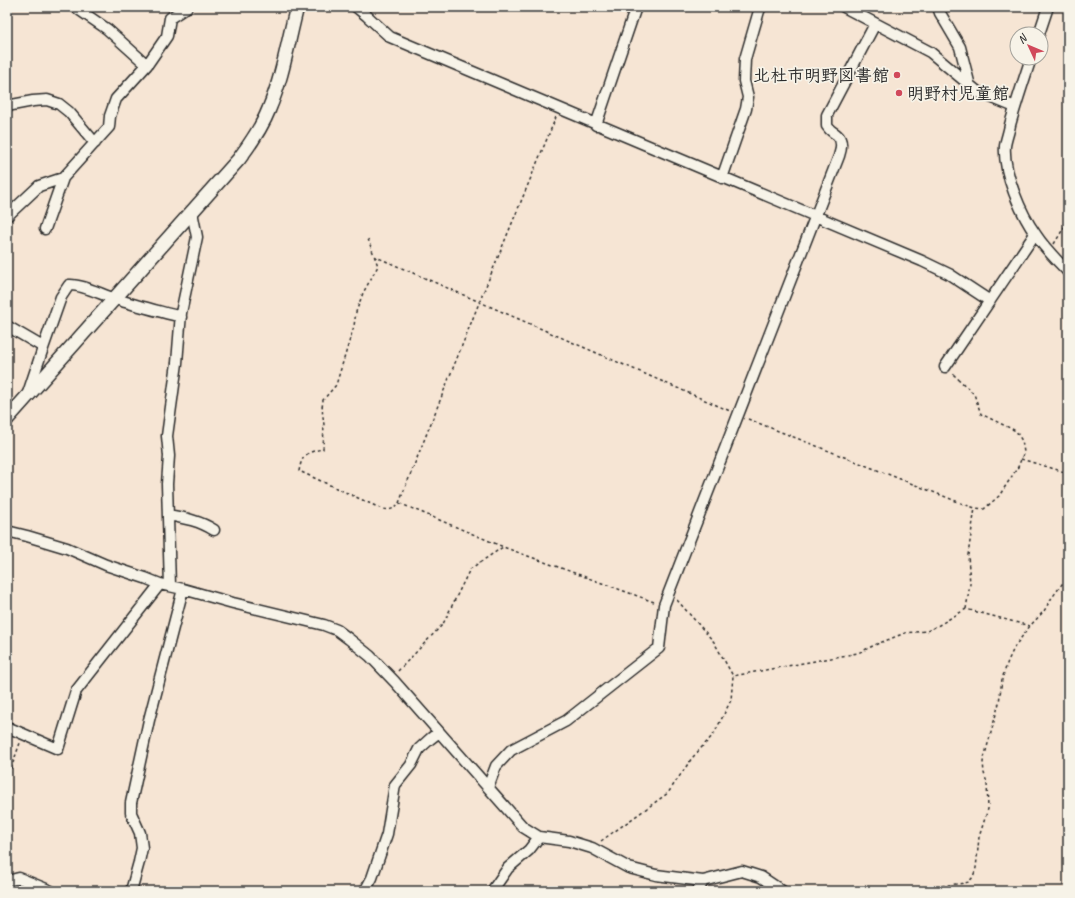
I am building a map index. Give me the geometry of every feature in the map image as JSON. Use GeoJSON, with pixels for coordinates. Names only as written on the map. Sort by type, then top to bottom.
{"type":"FeatureCollection","features":[{"type":"Feature","properties":{"kind":"street"},"geometry":{"type":"LineString","coordinates":[[75,7],[107,29],[147,66]]}},
{"type":"Feature","properties":{"kind":"street"},"geometry":{"type":"LineString","coordinates":[[45,229],[63,178],[110,127],[110,116],[116,99],[147,66],[167,36],[170,18],[187,7]]}},
{"type":"Feature","properties":{"kind":"street"},"geometry":{"type":"LineString","coordinates":[[7,419],[239,159],[252,141],[269,109],[277,87],[298,7]]}},
{"type":"Feature","properties":{"kind":"street"},"geometry":{"type":"LineString","coordinates":[[356,7],[390,37],[596,125],[894,249],[949,274],[990,301]]}},
{"type":"Feature","properties":{"kind":"street"},"geometry":{"type":"LineString","coordinates":[[596,125],[636,7]]}},
{"type":"Feature","properties":{"kind":"street"},"geometry":{"type":"LineString","coordinates":[[722,178],[746,109],[748,97],[744,82],[745,59],[761,7]]}},
{"type":"Feature","properties":{"kind":"street"},"geometry":{"type":"LineString","coordinates":[[844,7],[930,52],[978,92],[1015,107]]}},
{"type":"Feature","properties":{"kind":"street"},"geometry":{"type":"LineString","coordinates":[[938,7],[960,47],[970,86]]}},
{"type":"Feature","properties":{"kind":"street"},"geometry":{"type":"LineString","coordinates":[[1042,26],[1048,7]]}},
{"type":"Feature","properties":{"kind":"street"},"geometry":{"type":"LineString","coordinates":[[488,788],[496,766],[511,750],[566,721],[659,648],[664,606],[839,156],[841,148],[840,141],[838,135],[831,132],[827,126],[828,116],[875,24]]}},
{"type":"Feature","properties":{"kind":"street"},"geometry":{"type":"LineString","coordinates":[[1028,66],[1015,107],[1005,146],[1006,164],[1010,182],[1027,222],[1049,252],[1068,272]]}},
{"type":"Feature","properties":{"kind":"street"},"geometry":{"type":"LineString","coordinates":[[7,106],[47,100],[59,104],[70,112],[96,143]]}},
{"type":"Feature","properties":{"kind":"street"},"geometry":{"type":"LineString","coordinates":[[7,216],[39,186],[63,178]]}},
{"type":"Feature","properties":{"kind":"street"},"geometry":{"type":"LineString","coordinates":[[7,727],[58,749],[76,691],[165,585],[169,456],[167,436],[177,363],[181,317],[197,237],[192,212]]}},
{"type":"Feature","properties":{"kind":"street"},"geometry":{"type":"LineString","coordinates":[[945,367],[1035,234]]}},
{"type":"Feature","properties":{"kind":"street"},"geometry":{"type":"LineString","coordinates":[[28,395],[61,297],[69,285],[74,285],[101,293],[114,299],[181,317]]}},
{"type":"Feature","properties":{"kind":"street"},"geometry":{"type":"LineString","coordinates":[[7,326],[43,347]]}},
{"type":"Feature","properties":{"kind":"street"},"geometry":{"type":"LineString","coordinates":[[168,515],[205,524],[214,530]]}},
{"type":"Feature","properties":{"kind":"street"},"geometry":{"type":"LineString","coordinates":[[7,531],[67,548],[106,565],[165,585],[324,625],[337,630],[370,656],[523,826],[539,837],[569,841],[592,848],[629,868],[656,875],[703,881],[742,871],[762,877],[782,891]]}},
{"type":"Feature","properties":{"kind":"street"},"geometry":{"type":"LineString","coordinates":[[131,891],[142,848],[140,833],[131,813],[131,803],[183,589]]}},
{"type":"Feature","properties":{"kind":"street"},"geometry":{"type":"LineString","coordinates":[[365,891],[372,878],[387,834],[394,785],[411,765],[419,749],[439,732]]}},
{"type":"Feature","properties":{"kind":"street"},"geometry":{"type":"LineString","coordinates":[[492,891],[508,868],[530,850],[539,837]]}},
{"type":"Feature","properties":{"kind":"street"},"geometry":{"type":"LineString","coordinates":[[7,881],[19,878],[50,891]]}},
{"type":"Feature","properties":{"kind":"street"},"geometry":{"type":"LineString","coordinates":[[698,891],[703,881]]}},
{"type":"Feature","properties":{"kind":"path"},"geometry":{"type":"LineString","coordinates":[[368,240],[378,266],[363,293],[356,312],[354,326],[336,385],[323,400],[323,449],[313,451],[305,455],[300,462],[298,471],[380,508],[388,510],[394,509],[399,503],[479,303],[560,109]]}},
{"type":"Feature","properties":{"kind":"path"},"geometry":{"type":"LineString","coordinates":[[1049,252],[1068,221]]}},
{"type":"Feature","properties":{"kind":"path"},"geometry":{"type":"LineString","coordinates":[[1022,459],[1068,473]]}},
{"type":"Feature","properties":{"kind":"path"},"geometry":{"type":"LineString","coordinates":[[399,503],[503,547],[664,606]]}},
{"type":"Feature","properties":{"kind":"path"},"geometry":{"type":"LineString","coordinates":[[966,609],[970,584],[968,555],[975,508]]}},
{"type":"Feature","properties":{"kind":"path"},"geometry":{"type":"LineString","coordinates":[[391,678],[442,624],[470,569],[503,547]]}},
{"type":"Feature","properties":{"kind":"path"},"geometry":{"type":"LineString","coordinates":[[931,891],[940,886],[969,882],[973,877],[977,860],[979,837],[988,809],[987,783],[983,762],[999,703],[1002,679],[1015,646],[1030,626],[1044,611],[1068,576]]}},
{"type":"Feature","properties":{"kind":"path"},"geometry":{"type":"LineString","coordinates":[[592,848],[668,793],[692,758],[714,734],[731,700],[733,676],[714,642],[670,591]]}},
{"type":"Feature","properties":{"kind":"path"},"geometry":{"type":"LineString","coordinates":[[733,676],[858,653],[905,633],[926,631],[966,609],[1030,626]]}},
{"type":"Feature","properties":{"kind":"path"},"geometry":{"type":"LineString","coordinates":[[7,780],[23,734]]}},
{"type":"Feature","properties":{"kind":"place","name":"北杜市明野図書館"},"geometry":{"type":"Point","coordinates":[897,75]}},
{"type":"Feature","properties":{"kind":"place","name":"明野村児童館"},"geometry":{"type":"Point","coordinates":[899,93]}}]}
